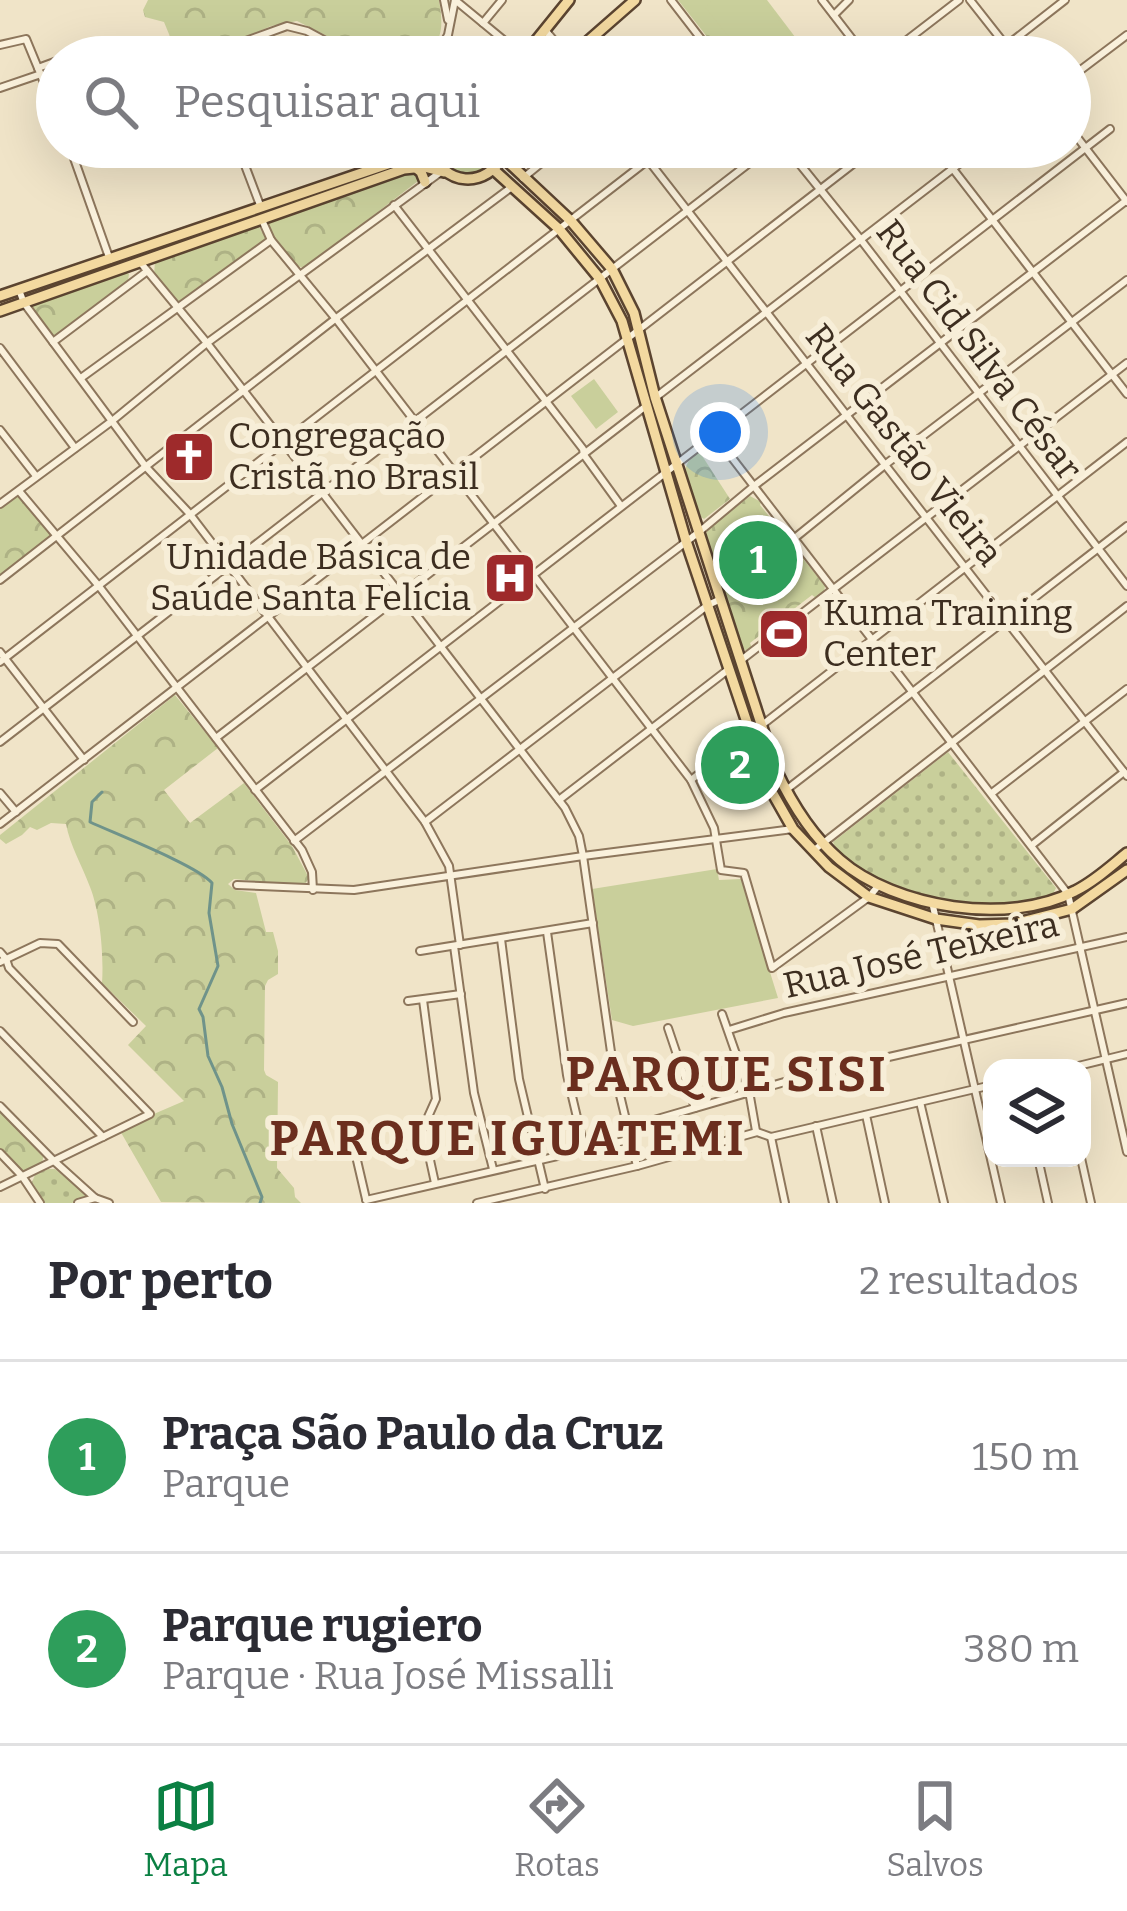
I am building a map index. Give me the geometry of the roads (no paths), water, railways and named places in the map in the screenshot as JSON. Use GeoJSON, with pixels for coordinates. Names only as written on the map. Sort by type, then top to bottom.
{"type":"FeatureCollection","features":[{"type":"Feature","properties":{"kind":"main road"},"geometry":{"type":"LineString","coordinates":[[540,36],[569,0]]}},
{"type":"Feature","properties":{"kind":"main road"},"geometry":{"type":"LineString","coordinates":[[593,36],[635,0]]}},
{"type":"Feature","properties":{"kind":"main road"},"geometry":{"type":"LineString","coordinates":[[0,296],[374,168]]}},
{"type":"Feature","properties":{"kind":"main road"},"geometry":{"type":"LineString","coordinates":[[0,311],[144,266],[412,168]]}},
{"type":"Feature","properties":{"kind":"main road"},"geometry":{"type":"LineString","coordinates":[[416,168],[424,182]]}},
{"type":"Feature","properties":{"kind":"main road"},"geometry":{"type":"LineString","coordinates":[[433,168],[470,179],[494,170],[560,229],[600,279],[622,321],[686,541],[730,668],[786,790],[829,867],[869,897],[936,919],[979,925],[1014,924],[1072,909],[1127,870]]}},
{"type":"Feature","properties":{"kind":"main road"},"geometry":{"type":"LineString","coordinates":[[441,168],[444,172]]}},
{"type":"Feature","properties":{"kind":"main road"},"geometry":{"type":"LineString","coordinates":[[514,168],[571,220],[612,269],[634,313],[656,398],[741,661],[768,784],[793,829],[879,886],[978,909],[1008,909],[1069,894],[1127,853]]}},
{"type":"Feature","properties":{"kind":"street"},"geometry":{"type":"LineString","coordinates":[[444,0],[450,22]]}},
{"type":"Feature","properties":{"kind":"street"},"geometry":{"type":"LineString","coordinates":[[446,36],[455,0],[499,36]]}},
{"type":"Feature","properties":{"kind":"street"},"geometry":{"type":"LineString","coordinates":[[483,22],[502,0]]}},
{"type":"Feature","properties":{"kind":"street"},"geometry":{"type":"LineString","coordinates":[[671,0],[698,36]]}},
{"type":"Feature","properties":{"kind":"street"},"geometry":{"type":"LineString","coordinates":[[822,0],[850,36]]}},
{"type":"Feature","properties":{"kind":"street"},"geometry":{"type":"LineString","coordinates":[[834,15],[849,0]]}},
{"type":"Feature","properties":{"kind":"street"},"geometry":{"type":"LineString","coordinates":[[912,36],[958,0]]}},
{"type":"Feature","properties":{"kind":"street"},"geometry":{"type":"LineString","coordinates":[[970,0],[998,36]]}},
{"type":"Feature","properties":{"kind":"street"},"geometry":{"type":"LineString","coordinates":[[1019,36],[1065,0]]}},
{"type":"Feature","properties":{"kind":"street"},"geometry":{"type":"LineString","coordinates":[[450,22],[462,11],[470,12]]}},
{"type":"Feature","properties":{"kind":"street"},"geometry":{"type":"LineString","coordinates":[[259,36],[286,26],[314,36]]}},
{"type":"Feature","properties":{"kind":"street"},"geometry":{"type":"LineString","coordinates":[[545,30],[550,36]]}},
{"type":"Feature","properties":{"kind":"street"},"geometry":{"type":"LineString","coordinates":[[1091,62],[1127,35]]}},
{"type":"Feature","properties":{"kind":"street"},"geometry":{"type":"LineString","coordinates":[[0,45],[26,39],[36,64]]}},
{"type":"Feature","properties":{"kind":"street"},"geometry":{"type":"LineString","coordinates":[[0,88],[36,72]]}},
{"type":"Feature","properties":{"kind":"street"},"geometry":{"type":"LineString","coordinates":[[1091,143],[1110,128]]}},
{"type":"Feature","properties":{"kind":"street"},"geometry":{"type":"LineString","coordinates":[[294,841],[1127,201],[1091,156]]}},
{"type":"Feature","properties":{"kind":"street"},"geometry":{"type":"LineString","coordinates":[[77,168],[110,260]]}},
{"type":"Feature","properties":{"kind":"street"},"geometry":{"type":"LineString","coordinates":[[245,168],[260,207]]}},
{"type":"Feature","properties":{"kind":"street"},"geometry":{"type":"LineString","coordinates":[[523,178],[535,168]]}},
{"type":"Feature","properties":{"kind":"street"},"geometry":{"type":"LineString","coordinates":[[84,760],[2,658],[639,168]]}},
{"type":"Feature","properties":{"kind":"street","name":"Rua Gastão Vieira"},"geometry":{"type":"LineString","coordinates":[[655,168],[1126,772]]}},
{"type":"Feature","properties":{"kind":"street"},"geometry":{"type":"LineString","coordinates":[[0,742],[743,168]]}},
{"type":"Feature","properties":{"kind":"street","name":"Rua Cid Silva César"},"geometry":{"type":"LineString","coordinates":[[803,168],[1127,586]]}},
{"type":"Feature","properties":{"kind":"street"},"geometry":{"type":"LineString","coordinates":[[0,824],[848,168]]}},
{"type":"Feature","properties":{"kind":"street"},"geometry":{"type":"LineString","coordinates":[[255,790],[1059,168]]}},
{"type":"Feature","properties":{"kind":"street"},"geometry":{"type":"LineString","coordinates":[[216,739],[953,169],[1127,394]]}},
{"type":"Feature","properties":{"kind":"street"},"geometry":{"type":"LineString","coordinates":[[0,503],[424,182],[444,172]]}},
{"type":"Feature","properties":{"kind":"street"},"geometry":{"type":"LineString","coordinates":[[0,580],[513,186]]}},
{"type":"Feature","properties":{"kind":"street"},"geometry":{"type":"LineString","coordinates":[[394,206],[583,449],[621,506]]}},
{"type":"Feature","properties":{"kind":"street"},"geometry":{"type":"LineString","coordinates":[[262,220],[272,240],[691,780],[712,823],[722,870],[744,873],[772,968],[879,886]]}},
{"type":"Feature","properties":{"kind":"street"},"geometry":{"type":"LineString","coordinates":[[81,378],[272,240]]}},
{"type":"Feature","properties":{"kind":"street"},"geometry":{"type":"LineString","coordinates":[[53,342],[144,266],[559,800],[584,856],[613,1066],[637,1166]]}},
{"type":"Feature","properties":{"kind":"street"},"geometry":{"type":"LineString","coordinates":[[796,537],[1127,280]]}},
{"type":"Feature","properties":{"kind":"street"},"geometry":{"type":"LineString","coordinates":[[19,290],[146,467],[229,564],[388,770],[449,866],[474,1093],[493,1169]]}},
{"type":"Feature","properties":{"kind":"street"},"geometry":{"type":"LineString","coordinates":[[0,348],[75,448]]}},
{"type":"Feature","properties":{"kind":"street"},"geometry":{"type":"LineString","coordinates":[[559,800],[1127,363]]}},
{"type":"Feature","properties":{"kind":"street"},"geometry":{"type":"LineString","coordinates":[[0,430],[37,476]]}},
{"type":"Feature","properties":{"kind":"street"},"geometry":{"type":"LineString","coordinates":[[715,436],[1069,894],[1127,1152]]}},
{"type":"Feature","properties":{"kind":"street"},"geometry":{"type":"LineString","coordinates":[[691,780],[1127,442]]}},
{"type":"Feature","properties":{"kind":"street"},"geometry":{"type":"LineString","coordinates":[[19,490],[294,841],[308,862],[313,890]]}},
{"type":"Feature","properties":{"kind":"street"},"geometry":{"type":"LineString","coordinates":[[786,790],[1127,526]]}},
{"type":"Feature","properties":{"kind":"street"},"geometry":{"type":"LineString","coordinates":[[425,822],[708,604],[721,599]]}},
{"type":"Feature","properties":{"kind":"street"},"geometry":{"type":"LineString","coordinates":[[818,847],[1127,606]]}},
{"type":"Feature","properties":{"kind":"street"},"geometry":{"type":"LineString","coordinates":[[992,794],[1127,689]]}},
{"type":"Feature","properties":{"kind":"street"},"geometry":{"type":"LineString","coordinates":[[1032,844],[1126,772]]}},
{"type":"Feature","properties":{"kind":"street"},"geometry":{"type":"LineString","coordinates":[[0,793],[16,812]]}},
{"type":"Feature","properties":{"kind":"street"},"geometry":{"type":"LineString","coordinates":[[237,885],[354,890],[793,829]]}},
{"type":"Feature","properties":{"kind":"street"},"geometry":{"type":"LineString","coordinates":[[932,902],[1001,1203]]}},
{"type":"Feature","properties":{"kind":"street"},"geometry":{"type":"LineString","coordinates":[[420,951],[593,923]]}},
{"type":"Feature","properties":{"kind":"street"},"geometry":{"type":"LineString","coordinates":[[547,932],[567,1075],[584,1148]]}},
{"type":"Feature","properties":{"kind":"street","name":"Rua José Teixeira"},"geometry":{"type":"LineString","coordinates":[[729,1030],[784,1013],[1127,937]]}},
{"type":"Feature","properties":{"kind":"street"},"geometry":{"type":"LineString","coordinates":[[501,939],[519,1079],[544,1189]]}},
{"type":"Feature","properties":{"kind":"street"},"geometry":{"type":"LineString","coordinates":[[0,1187],[150,1114],[2,958],[50,942],[58,944],[134,1022]]}},
{"type":"Feature","properties":{"kind":"street"},"geometry":{"type":"LineString","coordinates":[[408,1001],[461,994]]}},
{"type":"Feature","properties":{"kind":"street"},"geometry":{"type":"LineString","coordinates":[[423,1000],[436,1099],[424,1128],[435,1183]]}},
{"type":"Feature","properties":{"kind":"street"},"geometry":{"type":"LineString","coordinates":[[628,1127],[749,1091],[1127,1003]]}},
{"type":"Feature","properties":{"kind":"street"},"geometry":{"type":"LineString","coordinates":[[722,1014],[749,1091],[757,1132]]}},
{"type":"Feature","properties":{"kind":"street"},"geometry":{"type":"LineString","coordinates":[[668,1028],[694,1108]]}},
{"type":"Feature","properties":{"kind":"street"},"geometry":{"type":"LineString","coordinates":[[0,1031],[104,1137]]}},
{"type":"Feature","properties":{"kind":"street"},"geometry":{"type":"LineString","coordinates":[[1091,1063],[1127,1054]]}},
{"type":"Feature","properties":{"kind":"street"},"geometry":{"type":"LineString","coordinates":[[477,1203],[757,1132],[771,1137],[983,1087]]}},
{"type":"Feature","properties":{"kind":"street"},"geometry":{"type":"LineString","coordinates":[[920,1102],[944,1203]]}},
{"type":"Feature","properties":{"kind":"street"},"geometry":{"type":"LineString","coordinates":[[0,1106],[94,1198],[109,1203]]}},
{"type":"Feature","properties":{"kind":"street"},"geometry":{"type":"LineString","coordinates":[[866,1115],[886,1203]]}},
{"type":"Feature","properties":{"kind":"street"},"geometry":{"type":"LineString","coordinates":[[349,1126],[366,1201],[628,1140]]}},
{"type":"Feature","properties":{"kind":"street"},"geometry":{"type":"LineString","coordinates":[[816,1126],[832,1203]]}},
{"type":"Feature","properties":{"kind":"street"},"geometry":{"type":"LineString","coordinates":[[771,1137],[785,1203]]}},
{"type":"Feature","properties":{"kind":"street"},"geometry":{"type":"LineString","coordinates":[[0,1153],[40,1203]]}},
{"type":"Feature","properties":{"kind":"street"},"geometry":{"type":"LineString","coordinates":[[1040,1167],[1048,1203]]}},
{"type":"Feature","properties":{"kind":"street"},"geometry":{"type":"LineString","coordinates":[[1083,1167],[1091,1203]]}},
{"type":"Feature","properties":{"kind":"street"},"geometry":{"type":"LineString","coordinates":[[78,1203],[94,1198]]}},
{"type":"Feature","properties":{"kind":"waterway"},"geometry":{"type":"LineString","coordinates":[[102,792],[92,802],[90,822],[174,859],[212,883],[209,913],[218,966],[199,1009],[208,1056],[262,1197],[260,1203]]}},
{"type":"Feature","properties":{"kind":"place","name":"Congregação Cristã no Brasil"},"geometry":{"type":"Point","coordinates":[189,457]}},
{"type":"Feature","properties":{"kind":"place","name":"Praça São Paulo da Cruz"},"geometry":{"type":"Point","coordinates":[758,560]}},
{"type":"Feature","properties":{"kind":"place","name":"Unidade Básica de Saúde Santa Felícia"},"geometry":{"type":"Point","coordinates":[510,578]}},
{"type":"Feature","properties":{"kind":"place","name":"Kuma Training Center"},"geometry":{"type":"Point","coordinates":[784,634]}},
{"type":"Feature","properties":{"kind":"place","name":"Parque rugiero"},"geometry":{"type":"Point","coordinates":[740,765]}},
{"type":"Feature","properties":{"kind":"district","name":"PARQUE SISI"},"geometry":{"type":"Point","coordinates":[727,1075]}},
{"type":"Feature","properties":{"kind":"district","name":"PARQUE IGUATEMI"},"geometry":{"type":"Point","coordinates":[508,1139]}}]}
